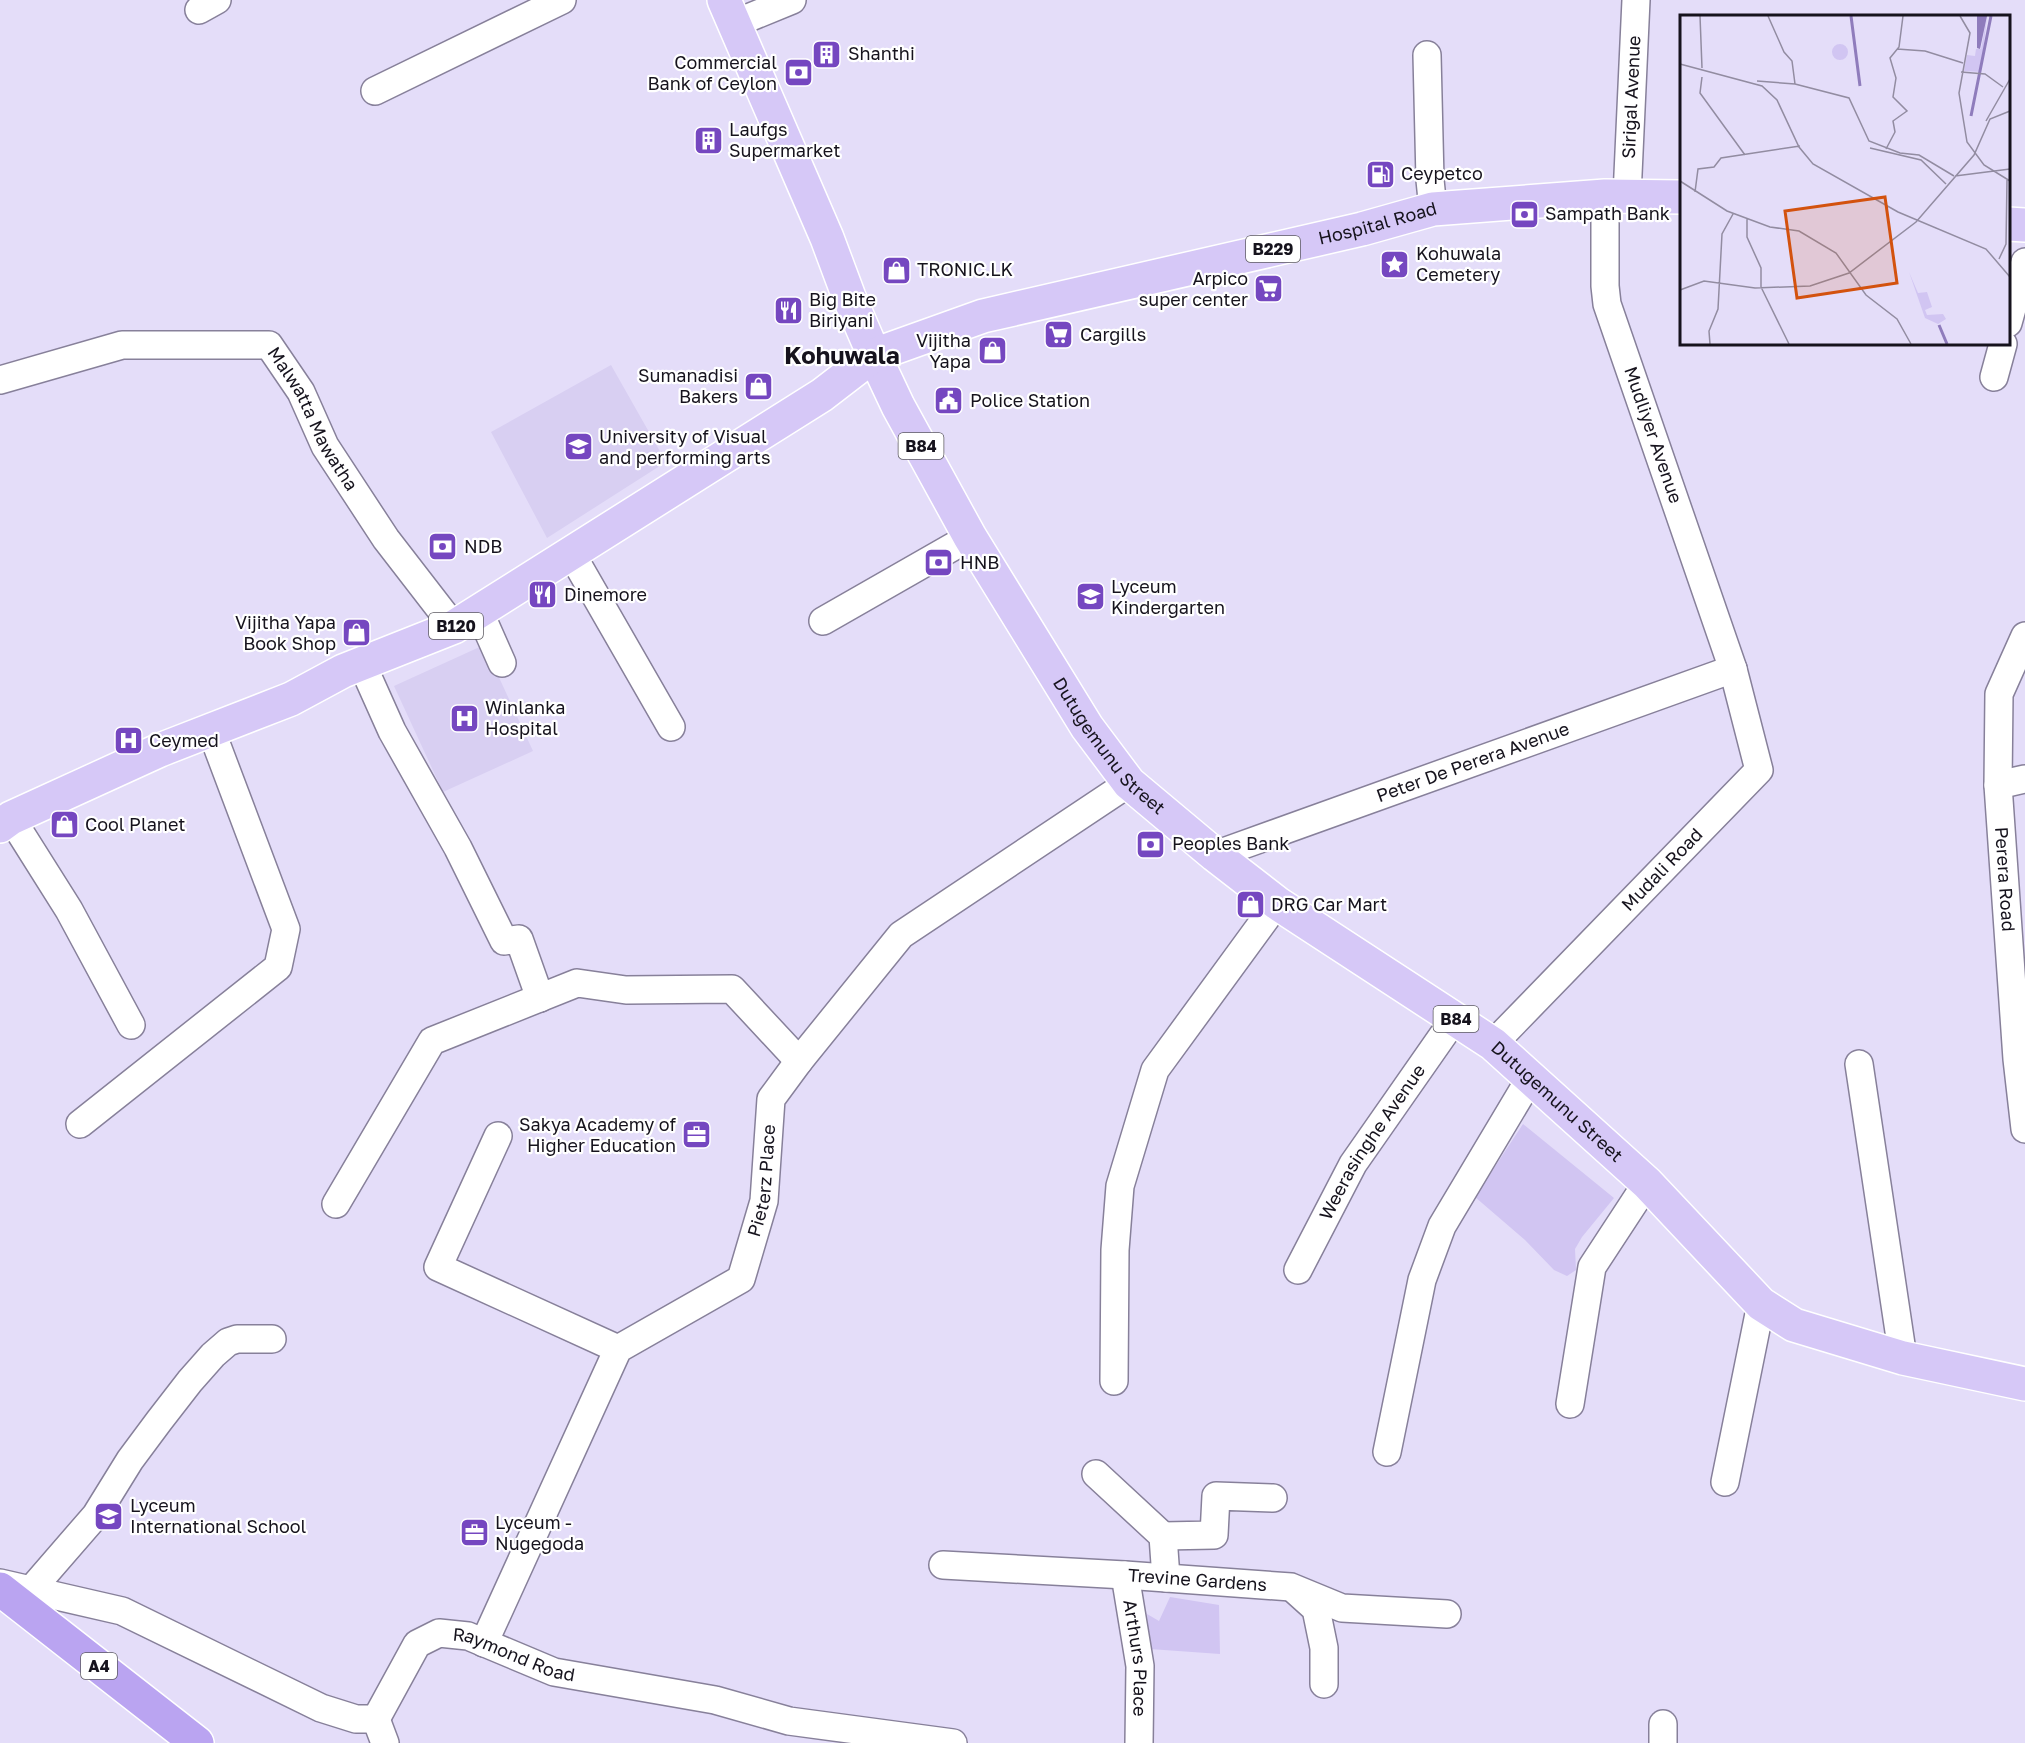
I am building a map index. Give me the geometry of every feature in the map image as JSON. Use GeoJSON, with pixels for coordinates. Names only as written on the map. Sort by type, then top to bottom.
{"type":"FeatureCollection","features":[{"type":"Feature","properties":{"kind":"highway","name":"A4"},"geometry":{"type":"LineString","coordinates":[[16,1589],[197,1743]]}},
{"type":"Feature","properties":{"kind":"main road","name":"B84"},"geometry":{"type":"LineString","coordinates":[[730,12],[827,237],[874,355]]}},
{"type":"Feature","properties":{"kind":"main road","name":"Hospital Road"},"geometry":{"type":"LineString","coordinates":[[874,355],[983,316],[1350,231],[1433,209],[1616,196],[1680,197]]}},
{"type":"Feature","properties":{"kind":"main road"},"geometry":{"type":"LineString","coordinates":[[2010,224],[2025,225]]}},
{"type":"Feature","properties":{"kind":"main road","name":"Dutugemunu Street"},"geometry":{"type":"LineString","coordinates":[[874,355],[898,406],[970,537],[1087,728],[1129,783],[1277,903],[1493,1044],[1647,1184],[1761,1304],[1794,1324],[1903,1358],[2025,1384]]}},
{"type":"Feature","properties":{"kind":"main road","name":"B120"},"geometry":{"type":"LineString","coordinates":[[5,822],[160,750],[291,699],[343,671],[466,619],[822,395],[874,355]]}},
{"type":"Feature","properties":{"kind":"street"},"geometry":{"type":"LineString","coordinates":[[375,91],[562,0]]}},
{"type":"Feature","properties":{"kind":"street"},"geometry":{"type":"LineString","coordinates":[[730,12],[792,0]]}},
{"type":"Feature","properties":{"kind":"street","name":"Sirigal Avenue"},"geometry":{"type":"LineString","coordinates":[[1616,196],[1636,0]]}},
{"type":"Feature","properties":{"kind":"street"},"geometry":{"type":"LineString","coordinates":[[1427,55],[1430,180],[1433,209]]}},
{"type":"Feature","properties":{"kind":"street","name":"Mudliyer Avenue"},"geometry":{"type":"LineString","coordinates":[[1616,196],[1605,286],[1607,304],[1733,669]]}},
{"type":"Feature","properties":{"kind":"street"},"geometry":{"type":"LineString","coordinates":[[2010,316],[2025,262]]}},
{"type":"Feature","properties":{"kind":"street","name":"Malwatta Mawatha"},"geometry":{"type":"LineString","coordinates":[[0,380],[122,345],[269,345],[301,392],[325,446],[386,540],[466,619]]}},
{"type":"Feature","properties":{"kind":"street"},"geometry":{"type":"LineString","coordinates":[[1994,378],[2003,345]]}},
{"type":"Feature","properties":{"kind":"street"},"geometry":{"type":"LineString","coordinates":[[823,621],[970,537]]}},
{"type":"Feature","properties":{"kind":"street"},"geometry":{"type":"LineString","coordinates":[[571,553],[671,727]]}},
{"type":"Feature","properties":{"kind":"street"},"geometry":{"type":"LineString","coordinates":[[466,619],[502,663]]}},
{"type":"Feature","properties":{"kind":"street","name":"Perera Road"},"geometry":{"type":"LineString","coordinates":[[2025,636],[1999,694],[1998,785],[2025,1129]]}},
{"type":"Feature","properties":{"kind":"street"},"geometry":{"type":"LineString","coordinates":[[362,664],[392,731],[458,848],[504,941],[519,939],[540,998]]}},
{"type":"Feature","properties":{"kind":"street","name":"Peter De Perera Avenue"},"geometry":{"type":"LineString","coordinates":[[1215,855],[1733,669]]}},
{"type":"Feature","properties":{"kind":"street","name":"Mudali Road"},"geometry":{"type":"LineString","coordinates":[[1493,1044],[1759,770],[1733,669]]}},
{"type":"Feature","properties":{"kind":"street"},"geometry":{"type":"LineString","coordinates":[[80,1124],[278,967],[286,929],[211,730]]}},
{"type":"Feature","properties":{"kind":"street"},"geometry":{"type":"LineString","coordinates":[[1998,785],[2025,779]]}},
{"type":"Feature","properties":{"kind":"street","name":"Pieterz Place"},"geometry":{"type":"LineString","coordinates":[[618,1348],[741,1279],[764,1201],[771,1099],[798,1060],[901,935],[1129,783]]}},
{"type":"Feature","properties":{"kind":"street"},"geometry":{"type":"LineString","coordinates":[[5,822],[69,910],[131,1025]]}},
{"type":"Feature","properties":{"kind":"street"},"geometry":{"type":"LineString","coordinates":[[1114,1381],[1115,1250],[1120,1186],[1155,1070],[1277,903]]}},
{"type":"Feature","properties":{"kind":"street"},"geometry":{"type":"LineString","coordinates":[[336,1204],[432,1041],[577,983],[626,990],[732,989],[798,1060]]}},
{"type":"Feature","properties":{"kind":"street","name":"Weerasinghe Avenue"},"geometry":{"type":"LineString","coordinates":[[1298,1270],[1353,1164],[1455,1018]]}},
{"type":"Feature","properties":{"kind":"street"},"geometry":{"type":"LineString","coordinates":[[1860,1064],[1903,1358]]}},
{"type":"Feature","properties":{"kind":"street"},"geometry":{"type":"LineString","coordinates":[[1387,1452],[1422,1280],[1442,1226],[1531,1077]]}},
{"type":"Feature","properties":{"kind":"street"},"geometry":{"type":"LineString","coordinates":[[484,1643],[618,1348],[438,1267],[498,1136]]}},
{"type":"Feature","properties":{"kind":"street"},"geometry":{"type":"LineString","coordinates":[[1570,1404],[1592,1267],[1647,1184]]}},
{"type":"Feature","properties":{"kind":"street"},"geometry":{"type":"LineString","coordinates":[[1725,1482],[1761,1304]]}},
{"type":"Feature","properties":{"kind":"street"},"geometry":{"type":"LineString","coordinates":[[16,1589],[96,1515],[130,1460],[190,1381],[213,1355],[228,1342],[237,1339],[272,1340]]}},
{"type":"Feature","properties":{"kind":"street"},"geometry":{"type":"LineString","coordinates":[[1096,1474],[1163,1536],[1166,1578]]}},
{"type":"Feature","properties":{"kind":"street"},"geometry":{"type":"LineString","coordinates":[[1163,1536],[1214,1535],[1216,1496],[1273,1498]]}},
{"type":"Feature","properties":{"kind":"street","name":"Trevine Gardens"},"geometry":{"type":"LineString","coordinates":[[943,1565],[1125,1575],[1293,1588],[1342,1608],[1446,1614]]}},
{"type":"Feature","properties":{"kind":"street","name":"Arthurs Place"},"geometry":{"type":"LineString","coordinates":[[1125,1575],[1140,1666],[1139,1743]]}},
{"type":"Feature","properties":{"kind":"street","name":"Raymond Road"},"geometry":{"type":"LineString","coordinates":[[0,1583],[16,1589],[122,1611],[321,1708],[356,1719],[381,1731],[417,1644],[439,1633],[468,1636],[554,1672],[715,1700],[786,1732],[952,1743]]}},
{"type":"Feature","properties":{"kind":"street"},"geometry":{"type":"LineString","coordinates":[[1293,1588],[1316,1609],[1324,1648],[1324,1684]]}},
{"type":"Feature","properties":{"kind":"shaded area","name":"University of Visual and performing arts"},"geometry":{"type":"Polygon","coordinates":[[[611,365],[666,462],[547,538],[491,432],[611,365]]]}},
{"type":"Feature","properties":{"kind":"shaded area","name":"Winlanka Hospital"},"geometry":{"type":"Polygon","coordinates":[[[484,645],[533,751],[443,792],[394,686],[484,645]]]}},
{"type":"Feature","properties":{"kind":"shaded area"},"geometry":{"type":"Polygon","coordinates":[[[1523,1124],[1614,1198],[1582,1237],[1575,1249],[1576,1270],[1567,1276],[1554,1270],[1525,1240],[1475,1197],[1523,1124]]]}},
{"type":"Feature","properties":{"kind":"shaded area"},"geometry":{"type":"Polygon","coordinates":[[[1170,1597],[1219,1605],[1220,1654],[1150,1649],[1147,1614],[1159,1621],[1170,1597]]]}},
{"type":"Feature","properties":{"kind":"place","name":"Shanthi"},"geometry":{"type":"Point","coordinates":[827,54]}},
{"type":"Feature","properties":{"kind":"place","name":"Commercial Bank of Ceylon"},"geometry":{"type":"Point","coordinates":[798,73]}},
{"type":"Feature","properties":{"kind":"place","name":"Laufgs Supermarket"},"geometry":{"type":"Point","coordinates":[708,140]}},
{"type":"Feature","properties":{"kind":"place","name":"Ceypetco"},"geometry":{"type":"Point","coordinates":[1380,174]}},
{"type":"Feature","properties":{"kind":"place","name":"Sampath Bank"},"geometry":{"type":"Point","coordinates":[1524,214]}},
{"type":"Feature","properties":{"kind":"place","name":"Kohuwala Cemetery"},"geometry":{"type":"Point","coordinates":[1395,264]}},
{"type":"Feature","properties":{"kind":"place","name":"TRONIC.LK"},"geometry":{"type":"Point","coordinates":[896,270]}},
{"type":"Feature","properties":{"kind":"place","name":"Arpico super center"},"geometry":{"type":"Point","coordinates":[1269,289]}},
{"type":"Feature","properties":{"kind":"place","name":"Big Bite Biriyani"},"geometry":{"type":"Point","coordinates":[788,310]}},
{"type":"Feature","properties":{"kind":"place","name":"Cargills"},"geometry":{"type":"Point","coordinates":[1059,335]}},
{"type":"Feature","properties":{"kind":"place","name":"Vijitha Yapa"},"geometry":{"type":"Point","coordinates":[992,351]}},
{"type":"Feature","properties":{"kind":"place","name":"Sumanadisi Bakers"},"geometry":{"type":"Point","coordinates":[759,386]}},
{"type":"Feature","properties":{"kind":"place","name":"Police Station"},"geometry":{"type":"Point","coordinates":[949,401]}},
{"type":"Feature","properties":{"kind":"place","name":"University of Visual and performing arts"},"geometry":{"type":"Point","coordinates":[578,447]}},
{"type":"Feature","properties":{"kind":"place","name":"NDB"},"geometry":{"type":"Point","coordinates":[443,547]}},
{"type":"Feature","properties":{"kind":"place","name":"HNB"},"geometry":{"type":"Point","coordinates":[939,563]}},
{"type":"Feature","properties":{"kind":"place","name":"Dinemore"},"geometry":{"type":"Point","coordinates":[543,595]}},
{"type":"Feature","properties":{"kind":"place","name":"Lyceum Kindergarten"},"geometry":{"type":"Point","coordinates":[1090,597]}},
{"type":"Feature","properties":{"kind":"place","name":"Vijitha Yapa Book Shop"},"geometry":{"type":"Point","coordinates":[357,633]}},
{"type":"Feature","properties":{"kind":"place","name":"Winlanka Hospital"},"geometry":{"type":"Point","coordinates":[464,718]}},
{"type":"Feature","properties":{"kind":"place","name":"Ceymed"},"geometry":{"type":"Point","coordinates":[128,741]}},
{"type":"Feature","properties":{"kind":"place","name":"Cool Planet"},"geometry":{"type":"Point","coordinates":[64,825]}},
{"type":"Feature","properties":{"kind":"place","name":"Peoples Bank"},"geometry":{"type":"Point","coordinates":[1151,844]}},
{"type":"Feature","properties":{"kind":"place","name":"DRG Car Mart"},"geometry":{"type":"Point","coordinates":[1250,905]}},
{"type":"Feature","properties":{"kind":"place","name":"Sakya Academy of Higher Education"},"geometry":{"type":"Point","coordinates":[697,1135]}},
{"type":"Feature","properties":{"kind":"place","name":"Lyceum International School"},"geometry":{"type":"Point","coordinates":[109,1516]}},
{"type":"Feature","properties":{"kind":"place","name":"Lyceum - Nugegoda"},"geometry":{"type":"Point","coordinates":[474,1533]}},
{"type":"Feature","properties":{"kind":"district","name":"Kohuwala"},"geometry":{"type":"Point","coordinates":[842,356]}}]}
